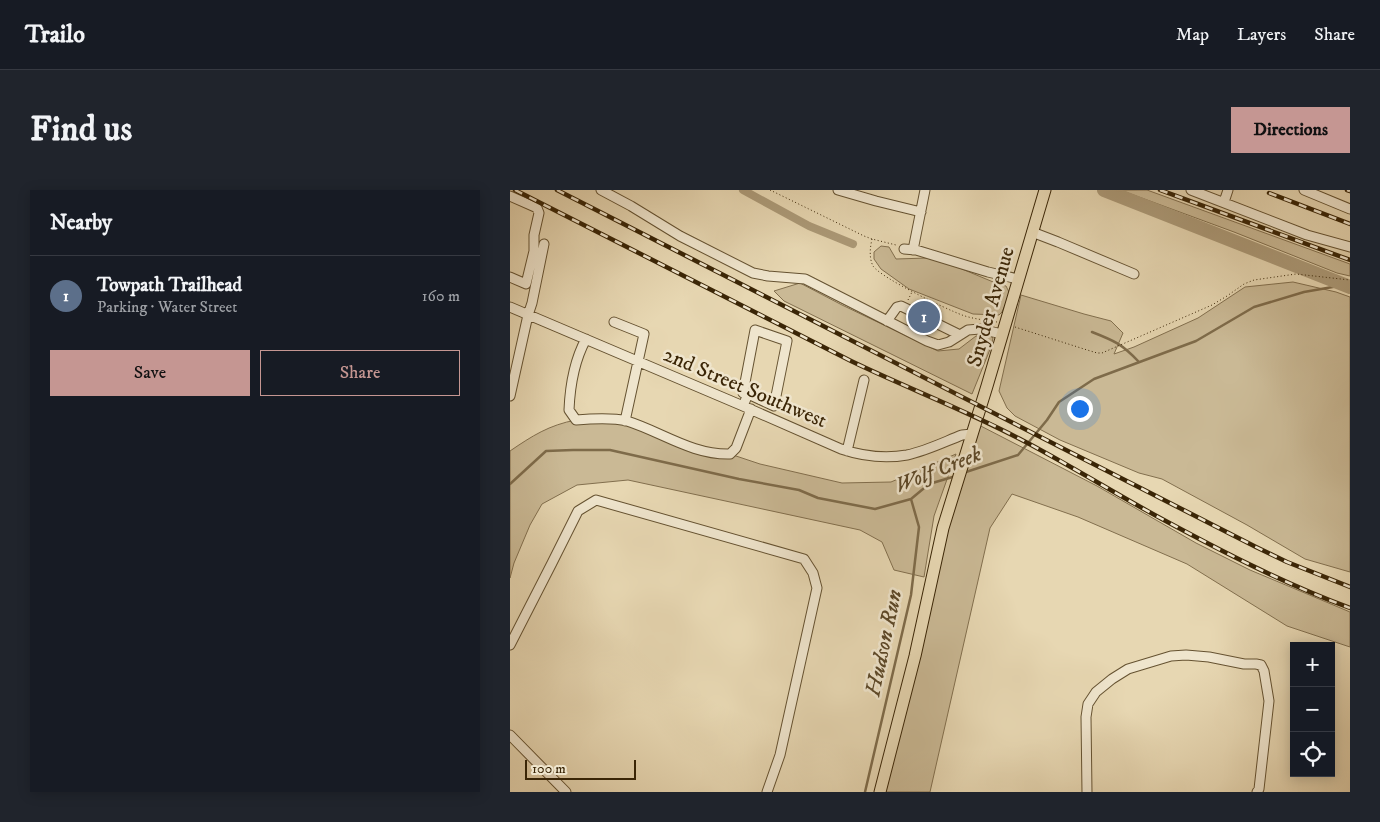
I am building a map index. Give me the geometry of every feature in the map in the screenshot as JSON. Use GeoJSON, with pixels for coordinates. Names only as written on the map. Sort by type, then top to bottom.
{"type":"FeatureCollection","features":[{"type":"Feature","properties":{"kind":"main road","name":"Snyder Avenue"},"geometry":{"type":"LineString","coordinates":[[880,792],[915,656],[942,528],[1044,194]]}},
{"type":"Feature","properties":{"kind":"street"},"geometry":{"type":"LineString","coordinates":[[602,190],[680,236],[753,273],[768,276],[806,278],[926,341],[938,345],[949,342],[968,330],[1004,327]]}},
{"type":"Feature","properties":{"kind":"street"},"geometry":{"type":"LineString","coordinates":[[838,190],[921,212]]}},
{"type":"Feature","properties":{"kind":"street"},"geometry":{"type":"LineString","coordinates":[[925,190],[921,212],[908,250],[930,254],[1018,279]]}},
{"type":"Feature","properties":{"kind":"street"},"geometry":{"type":"LineString","coordinates":[[1191,190],[1307,234],[1350,247]]}},
{"type":"Feature","properties":{"kind":"street"},"geometry":{"type":"LineString","coordinates":[[1224,202],[1228,190]]}},
{"type":"Feature","properties":{"kind":"street"},"geometry":{"type":"LineString","coordinates":[[1304,190],[1350,209]]}},
{"type":"Feature","properties":{"kind":"street"},"geometry":{"type":"LineString","coordinates":[[510,196],[537,208],[539,213],[534,235],[534,251],[526,284],[510,277]]}},
{"type":"Feature","properties":{"kind":"street"},"geometry":{"type":"LineString","coordinates":[[1032,232],[1134,274]]}},
{"type":"Feature","properties":{"kind":"street"},"geometry":{"type":"LineString","coordinates":[[510,396],[544,244]]}},
{"type":"Feature","properties":{"kind":"street"},"geometry":{"type":"LineString","coordinates":[[887,321],[897,307],[901,306],[960,335]]}},
{"type":"Feature","properties":{"kind":"street","name":"2nd Street Southwest"},"geometry":{"type":"LineString","coordinates":[[510,307],[856,454],[886,457],[906,455],[962,435],[972,434]]}},
{"type":"Feature","properties":{"kind":"street"},"geometry":{"type":"LineString","coordinates":[[614,322],[644,334],[625,421]]}},
{"type":"Feature","properties":{"kind":"street"},"geometry":{"type":"LineString","coordinates":[[755,330],[787,341],[774,406],[748,394],[743,393],[755,330]]}},
{"type":"Feature","properties":{"kind":"street"},"geometry":{"type":"LineString","coordinates":[[586,339],[579,352],[570,390],[569,410],[576,420],[625,421],[685,445],[716,454],[730,454],[736,448],[747,408],[748,394]]}},
{"type":"Feature","properties":{"kind":"street"},"geometry":{"type":"LineString","coordinates":[[847,451],[864,380]]}},
{"type":"Feature","properties":{"kind":"street"},"geometry":{"type":"LineString","coordinates":[[510,645],[578,511],[596,500],[804,559],[813,573],[817,588],[780,755],[767,792]]}},
{"type":"Feature","properties":{"kind":"street"},"geometry":{"type":"LineString","coordinates":[[1086,792],[1086,717],[1088,704],[1096,692],[1112,679],[1128,670],[1162,658],[1186,655],[1261,666],[1264,672],[1269,701],[1259,790],[1257,792]]}},
{"type":"Feature","properties":{"kind":"street"},"geometry":{"type":"LineString","coordinates":[[510,735],[566,792]]}},
{"type":"Feature","properties":{"kind":"path"},"geometry":{"type":"LineString","coordinates":[[770,190],[872,239],[908,250]]}},
{"type":"Feature","properties":{"kind":"path"},"geometry":{"type":"LineString","coordinates":[[872,239],[870,254],[874,266],[883,275],[912,291],[963,315],[1097,353],[1114,348],[1212,305],[1248,282],[1296,274],[1350,280]]}},
{"type":"Feature","properties":{"kind":"path"},"geometry":{"type":"LineString","coordinates":[[906,309],[912,291]]}},
{"type":"Feature","properties":{"kind":"shaded area"},"geometry":{"type":"Polygon","coordinates":[[[1120,190],[1147,190],[1350,264],[1350,276],[1337,273],[1120,190]]]}},
{"type":"Feature","properties":{"kind":"shaded area"},"geometry":{"type":"Polygon","coordinates":[[[881,246],[889,247],[896,259],[927,258],[950,264],[1006,286],[1010,294],[1002,312],[999,315],[973,314],[909,289],[881,269],[874,259],[874,252],[881,246]]]}},
{"type":"Feature","properties":{"kind":"shaded area"},"geometry":{"type":"Polygon","coordinates":[[[1293,282],[1350,297],[1350,572],[1305,559],[1162,479],[1139,473],[1060,440],[1015,416],[1007,408],[999,391],[1021,295],[1111,321],[1123,333],[1114,354],[1198,318],[1245,287],[1293,282]]]}},
{"type":"Feature","properties":{"kind":"shaded area"},"geometry":{"type":"Polygon","coordinates":[[[800,283],[938,351],[959,349],[976,336],[989,335],[993,338],[991,347],[972,394],[784,301],[774,291],[800,283]]]}},
{"type":"Feature","properties":{"kind":"shaded area"},"geometry":{"type":"Polygon","coordinates":[[[576,420],[625,421],[685,445],[730,454],[760,464],[842,483],[891,482],[956,454],[934,516],[924,577],[894,570],[882,542],[860,530],[628,480],[577,485],[542,504],[530,525],[514,563],[510,578],[510,451],[541,432],[576,420]]]}},
{"type":"Feature","properties":{"kind":"shaded area"},"geometry":{"type":"Polygon","coordinates":[[[975,423],[1097,486],[1196,543],[1250,570],[1350,612],[1350,647],[1287,626],[1187,564],[1078,517],[1012,494],[990,528],[930,792],[880,792],[975,423]]]}},
{"type":"Feature","properties":{"kind":"waterway"},"geometry":{"type":"LineString","coordinates":[[743,190],[809,226],[853,244]]}},
{"type":"Feature","properties":{"kind":"waterway"},"geometry":{"type":"LineString","coordinates":[[1104,190],[1350,287]]}},
{"type":"Feature","properties":{"kind":"waterway","name":"Wolf Creek"},"geometry":{"type":"LineString","coordinates":[[963,473],[1018,455],[1047,420],[1059,402],[1094,379],[1196,341],[1254,307],[1304,292],[1344,285]]}},
{"type":"Feature","properties":{"kind":"waterway"},"geometry":{"type":"LineString","coordinates":[[1092,332],[1118,344],[1139,362]]}},
{"type":"Feature","properties":{"kind":"waterway","name":"Wolf Creek"},"geometry":{"type":"LineString","coordinates":[[510,484],[546,451],[573,450],[610,450],[739,479],[799,490],[818,498],[875,509],[911,499],[929,484],[956,476]]}},
{"type":"Feature","properties":{"kind":"waterway","name":"Hudson Run"},"geometry":{"type":"LineString","coordinates":[[865,792],[911,595],[919,527],[911,499]]}},
{"type":"Feature","properties":{"kind":"railway"},"geometry":{"type":"LineString","coordinates":[[515,190],[851,361],[1020,439],[1162,519],[1231,555],[1302,589],[1350,608]]}},
{"type":"Feature","properties":{"kind":"railway"},"geometry":{"type":"LineString","coordinates":[[557,190],[1256,547],[1287,562],[1350,587]]}},
{"type":"Feature","properties":{"kind":"railway"},"geometry":{"type":"LineString","coordinates":[[1160,190],[1350,260]]}},
{"type":"Feature","properties":{"kind":"railway"},"geometry":{"type":"LineString","coordinates":[[1269,193],[1350,224]]}},
{"type":"Feature","properties":{"kind":"place","name":"Towpath Trailhead"},"geometry":{"type":"Point","coordinates":[924,317]}}]}
